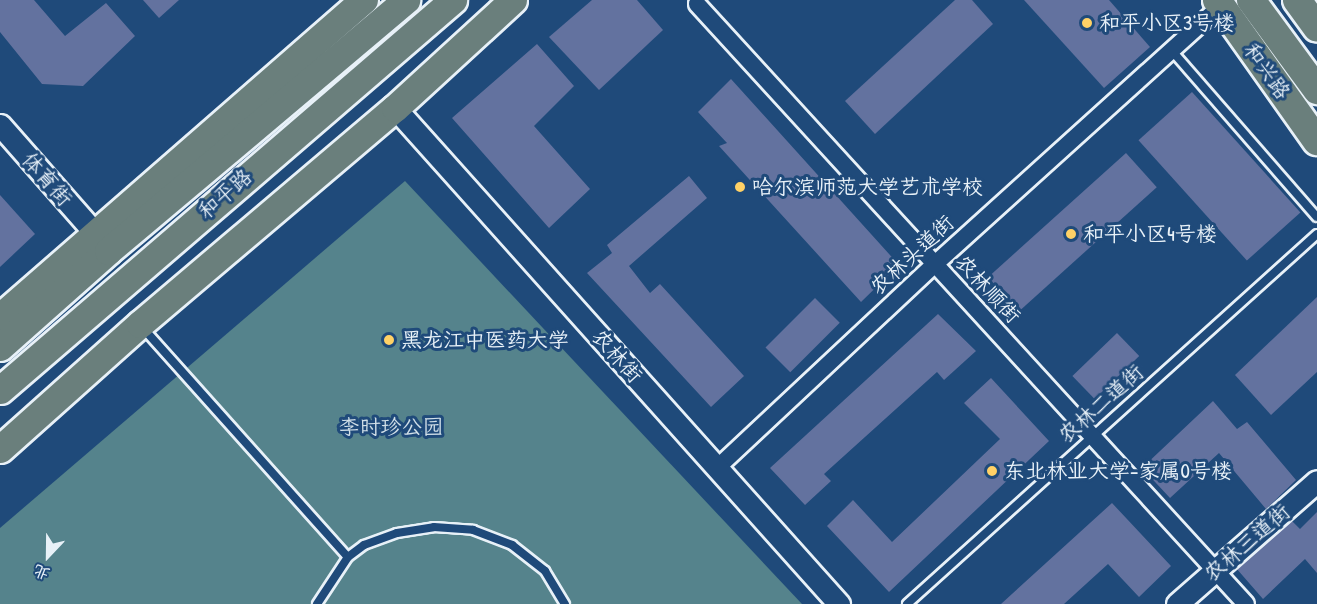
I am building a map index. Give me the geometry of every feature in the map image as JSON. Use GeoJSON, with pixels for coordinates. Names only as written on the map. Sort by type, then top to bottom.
{"type":"FeatureCollection","features":[{"type":"Feature","properties":{"kind":"highway","name":"和兴路"},"geometry":{"type":"LineString","coordinates":[[1251,0],[1317,90]]}},
{"type":"Feature","properties":{"kind":"highway"},"geometry":{"type":"LineString","coordinates":[[1298,0],[1317,28]]}},
{"type":"Feature","properties":{"kind":"highway","name":"和兴路"},"geometry":{"type":"LineString","coordinates":[[1219,3],[1317,141]]}},
{"type":"Feature","properties":{"kind":"main road"},"geometry":{"type":"LineString","coordinates":[[0,317],[364,0]]}},
{"type":"Feature","properties":{"kind":"main road","name":"和平路"},"geometry":{"type":"LineString","coordinates":[[0,347],[108,251],[406,0]]}},
{"type":"Feature","properties":{"kind":"main road","name":"和平路"},"geometry":{"type":"LineString","coordinates":[[0,390],[453,0]]}},
{"type":"Feature","properties":{"kind":"main road"},"geometry":{"type":"LineString","coordinates":[[0,449],[140,324],[395,108],[513,0]]}},
{"type":"Feature","properties":{"kind":"street","name":"农林头道街"},"geometry":{"type":"LineString","coordinates":[[717,468],[934,264],[1172,51],[1219,3]]}},
{"type":"Feature","properties":{"kind":"street","name":"农林顺街"},"geometry":{"type":"LineString","coordinates":[[697,4],[1246,604]]}},
{"type":"Feature","properties":{"kind":"street","name":"农林街"},"geometry":{"type":"LineString","coordinates":[[395,108],[839,604]]}},
{"type":"Feature","properties":{"kind":"street","name":"体育街"},"geometry":{"type":"LineString","coordinates":[[0,125],[95,232]]}},
{"type":"Feature","properties":{"kind":"street","name":"农林三道街"},"geometry":{"type":"LineString","coordinates":[[1177,604],[1317,482]]}},
{"type":"Feature","properties":{"kind":"lane"},"geometry":{"type":"LineString","coordinates":[[1172,51],[1317,217]]}},
{"type":"Feature","properties":{"kind":"lane","name":"农林二道街"},"geometry":{"type":"LineString","coordinates":[[908,604],[1317,234]]}},
{"type":"Feature","properties":{"kind":"lane"},"geometry":{"type":"LineString","coordinates":[[140,324],[348,557]]}},
{"type":"Feature","properties":{"kind":"lane"},"geometry":{"type":"LineString","coordinates":[[317,604],[348,557],[364,545],[398,533],[434,527],[473,530],[512,546],[545,571],[565,604]]}},
{"type":"Feature","properties":{"kind":"green space","name":"李时珍公园"},"geometry":{"type":"Polygon","coordinates":[[[405,181],[802,604],[0,604],[0,528],[405,181]]]}},
{"type":"Feature","properties":{"kind":"building"},"geometry":{"type":"Polygon","coordinates":[[[0,0],[34,0],[65,36],[106,3],[135,36],[83,86],[42,84],[0,32],[0,0]]]}},
{"type":"Feature","properties":{"kind":"building"},"geometry":{"type":"Polygon","coordinates":[[[143,0],[179,0],[159,18],[143,0]]]}},
{"type":"Feature","properties":{"kind":"building"},"geometry":{"type":"Polygon","coordinates":[[[592,0],[637,0],[663,30],[599,90],[549,37],[592,0]]]}},
{"type":"Feature","properties":{"kind":"building"},"geometry":{"type":"Polygon","coordinates":[[[955,0],[972,0],[993,24],[875,134],[845,101],[955,0]]]}},
{"type":"Feature","properties":{"kind":"building","name":"和平小区3号楼"},"geometry":{"type":"Polygon","coordinates":[[[1024,0],[1109,0],[1150,47],[1104,88],[1024,0]]]}},
{"type":"Feature","properties":{"kind":"building"},"geometry":{"type":"Polygon","coordinates":[[[537,44],[574,86],[534,126],[590,189],[549,228],[452,118],[537,44]]]}},
{"type":"Feature","properties":{"kind":"building"},"geometry":{"type":"Polygon","coordinates":[[[731,79],[899,265],[861,302],[719,146],[727,143],[698,112],[731,79]]]}},
{"type":"Feature","properties":{"kind":"building"},"geometry":{"type":"Polygon","coordinates":[[[1192,92],[1300,212],[1247,261],[1138,140],[1192,92]]]}},
{"type":"Feature","properties":{"kind":"building","name":"和平小区4号楼"},"geometry":{"type":"Polygon","coordinates":[[[1126,153],[1157,187],[1016,314],[986,279],[1126,153]]]}},
{"type":"Feature","properties":{"kind":"building"},"geometry":{"type":"Polygon","coordinates":[[[689,176],[707,198],[629,266],[650,293],[660,284],[744,376],[711,407],[587,273],[612,253],[607,245],[689,176]]]}},
{"type":"Feature","properties":{"kind":"building"},"geometry":{"type":"Polygon","coordinates":[[[0,195],[35,234],[0,267],[0,195]]]}},
{"type":"Feature","properties":{"kind":"building"},"geometry":{"type":"Polygon","coordinates":[[[1317,297],[1317,372],[1271,415],[1235,375],[1317,297]]]}},
{"type":"Feature","properties":{"kind":"building"},"geometry":{"type":"Polygon","coordinates":[[[815,298],[840,323],[790,372],[766,347],[815,298]]]}},
{"type":"Feature","properties":{"kind":"building"},"geometry":{"type":"Polygon","coordinates":[[[938,314],[976,351],[944,380],[937,372],[824,474],[831,481],[805,505],[770,468],[938,314]]]}},
{"type":"Feature","properties":{"kind":"building"},"geometry":{"type":"Polygon","coordinates":[[[1117,333],[1139,356],[1095,399],[1072,376],[1117,333]]]}},
{"type":"Feature","properties":{"kind":"building","name":"东北林业大学-家属0号楼"},"geometry":{"type":"Polygon","coordinates":[[[991,378],[1049,441],[889,592],[827,526],[853,500],[892,542],[1000,439],[964,403],[991,378]]]}},
{"type":"Feature","properties":{"kind":"building"},"geometry":{"type":"Polygon","coordinates":[[[1213,401],[1237,429],[1247,422],[1296,480],[1266,509],[1219,453],[1170,498],[1142,468],[1213,401]]]}},
{"type":"Feature","properties":{"kind":"building"},"geometry":{"type":"Polygon","coordinates":[[[1112,503],[1171,566],[1139,597],[1108,564],[1064,604],[1001,604],[1112,503]]]}},
{"type":"Feature","properties":{"kind":"building"},"geometry":{"type":"Polygon","coordinates":[[[1317,512],[1317,573],[1305,559],[1263,599],[1236,568],[1290,519],[1300,529],[1317,512]]]}},
{"type":"Feature","properties":{"kind":"place","name":"和平小区3号楼"},"geometry":{"type":"Point","coordinates":[1087,23]}},
{"type":"Feature","properties":{"kind":"place","name":"哈尔滨师范大学艺术学校"},"geometry":{"type":"Point","coordinates":[740,187]}},
{"type":"Feature","properties":{"kind":"place","name":"和平小区4号楼"},"geometry":{"type":"Point","coordinates":[1071,234]}},
{"type":"Feature","properties":{"kind":"place","name":"黑龙江中医药大学"},"geometry":{"type":"Point","coordinates":[389,340]}},
{"type":"Feature","properties":{"kind":"place","name":"东北林业大学-家属0号楼"},"geometry":{"type":"Point","coordinates":[992,471]}}]}
